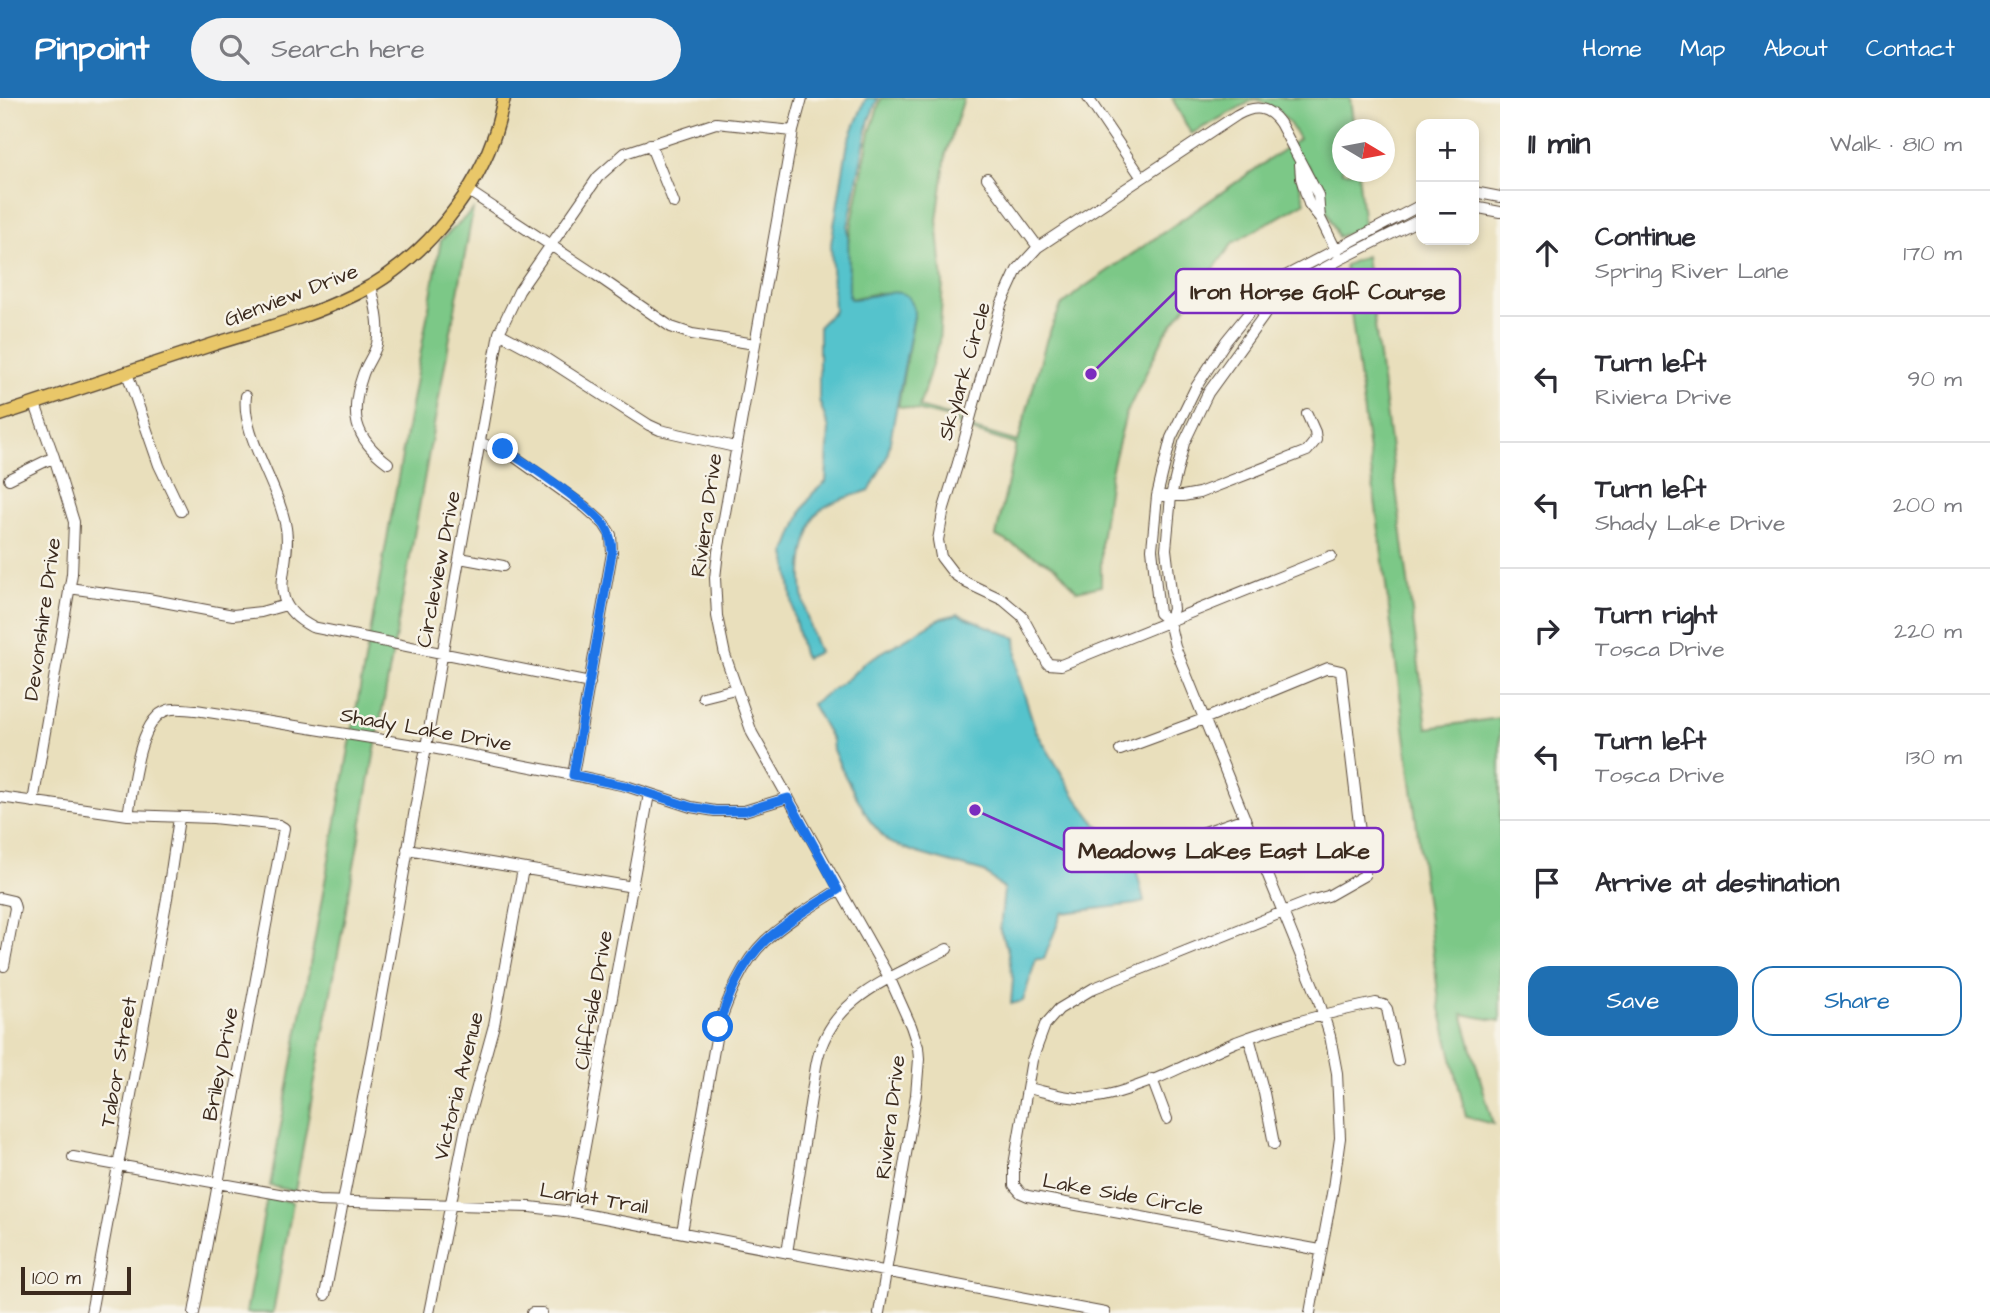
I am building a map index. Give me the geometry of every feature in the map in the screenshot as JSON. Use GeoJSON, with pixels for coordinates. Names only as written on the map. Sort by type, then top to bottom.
{"type":"FeatureCollection","features":[{"type":"Feature","properties":{"kind":"main road","name":"Glenview Drive"},"geometry":{"type":"LineString","coordinates":[[0,415],[281,323],[355,295],[371,285],[400,265],[451,215],[494,138],[504,98]]}},
{"type":"Feature","properties":{"kind":"street","name":"Riviera Drive"},"geometry":{"type":"LineString","coordinates":[[802,98],[793,131],[735,447],[715,588],[717,616],[725,655],[752,733],[890,979],[918,1047],[916,1095],[879,1313]]}},
{"type":"Feature","properties":{"kind":"street"},"geometry":{"type":"LineString","coordinates":[[1088,98],[1142,178]]}},
{"type":"Feature","properties":{"kind":"street","name":"Skylark Circle"},"geometry":{"type":"LineString","coordinates":[[1169,621],[1061,665],[1048,664],[1030,628],[1015,607],[967,583],[949,569],[941,556],[938,540],[944,508],[1001,305],[1017,270],[1038,247],[1237,115],[1252,108],[1273,113],[1299,160],[1309,204],[1320,218],[1341,259]]}},
{"type":"Feature","properties":{"kind":"street","name":"Circleview Drive"},"geometry":{"type":"LineString","coordinates":[[325,1295],[375,1036],[499,333],[519,290],[598,177],[625,153],[716,122],[793,131]]}},
{"type":"Feature","properties":{"kind":"street"},"geometry":{"type":"LineString","coordinates":[[650,144],[674,203]]}},
{"type":"Feature","properties":{"kind":"street"},"geometry":{"type":"LineString","coordinates":[[986,178],[1038,247]]}},
{"type":"Feature","properties":{"kind":"street"},"geometry":{"type":"LineString","coordinates":[[467,190],[670,327],[692,334],[755,344]]}},
{"type":"Feature","properties":{"kind":"street"},"geometry":{"type":"LineString","coordinates":[[1479,193],[1500,197]]}},
{"type":"Feature","properties":{"kind":"street"},"geometry":{"type":"LineString","coordinates":[[1169,621],[1158,613],[1152,568],[1157,496],[1171,438],[1196,387],[1226,341],[1274,282],[1416,208]]}},
{"type":"Feature","properties":{"kind":"street"},"geometry":{"type":"LineString","coordinates":[[1479,208],[1500,212]]}},
{"type":"Feature","properties":{"kind":"street"},"geometry":{"type":"LineString","coordinates":[[1310,1313],[1333,1188],[1339,1138],[1337,1073],[1324,1014],[1175,647],[1169,621],[1173,609],[1166,549],[1171,496],[1184,443],[1208,393],[1281,292],[1416,222]]}},
{"type":"Feature","properties":{"kind":"street"},"geometry":{"type":"LineString","coordinates":[[371,285],[377,310],[378,335],[376,348],[363,373],[356,421],[359,434],[367,446],[388,463]]}},
{"type":"Feature","properties":{"kind":"street"},"geometry":{"type":"LineString","coordinates":[[499,333],[542,356],[649,425],[660,430],[735,447]]}},
{"type":"Feature","properties":{"kind":"street"},"geometry":{"type":"LineString","coordinates":[[127,373],[159,465],[181,511]]}},
{"type":"Feature","properties":{"kind":"street"},"geometry":{"type":"LineString","coordinates":[[246,396],[245,417],[280,502],[287,531],[282,595],[290,611],[312,628],[590,683]]}},
{"type":"Feature","properties":{"kind":"street","name":"Devonshire Drive"},"geometry":{"type":"LineString","coordinates":[[33,802],[69,588],[74,522],[35,404]]}},
{"type":"Feature","properties":{"kind":"street"},"geometry":{"type":"LineString","coordinates":[[1157,496],[1199,493],[1307,451],[1316,440],[1307,414]]}},
{"type":"Feature","properties":{"kind":"street"},"geometry":{"type":"LineString","coordinates":[[481,443],[503,449],[533,470],[585,507],[604,524],[611,535],[612,553],[573,775]]}},
{"type":"Feature","properties":{"kind":"street"},"geometry":{"type":"LineString","coordinates":[[9,479],[54,457]]}},
{"type":"Feature","properties":{"kind":"street"},"geometry":{"type":"LineString","coordinates":[[1169,621],[1331,556]]}},
{"type":"Feature","properties":{"kind":"street"},"geometry":{"type":"LineString","coordinates":[[460,558],[503,566]]}},
{"type":"Feature","properties":{"kind":"street"},"geometry":{"type":"LineString","coordinates":[[69,588],[233,615],[261,612],[286,605]]}},
{"type":"Feature","properties":{"kind":"street","name":"Lake Side Circle"},"geometry":{"type":"LineString","coordinates":[[1204,719],[1328,668],[1341,671],[1364,877],[1328,896],[1079,995],[1059,1009],[1045,1026],[1032,1060],[1014,1165],[1014,1185],[1021,1193],[1320,1250]]}},
{"type":"Feature","properties":{"kind":"street"},"geometry":{"type":"LineString","coordinates":[[703,697],[735,689]]}},
{"type":"Feature","properties":{"kind":"street","name":"Shady Lake Drive"},"geometry":{"type":"LineString","coordinates":[[128,815],[141,746],[156,718],[169,709],[196,710],[426,747],[626,786],[691,807],[744,811],[788,798]]}},
{"type":"Feature","properties":{"kind":"street"},"geometry":{"type":"LineString","coordinates":[[1120,750],[1204,719]]}},
{"type":"Feature","properties":{"kind":"street","name":"Cliffside Drive"},"geometry":{"type":"LineString","coordinates":[[573,1212],[649,794]]}},
{"type":"Feature","properties":{"kind":"street"},"geometry":{"type":"LineString","coordinates":[[0,797],[128,815],[179,818]]}},
{"type":"Feature","properties":{"kind":"street","name":"Briley Drive"},"geometry":{"type":"LineString","coordinates":[[179,818],[213,818],[279,825],[284,828],[194,1313]]}},
{"type":"Feature","properties":{"kind":"street","name":"Tabor Street"},"geometry":{"type":"LineString","coordinates":[[91,1313],[167,898],[179,818]]}},
{"type":"Feature","properties":{"kind":"street"},"geometry":{"type":"LineString","coordinates":[[1185,839],[1245,818]]}},
{"type":"Feature","properties":{"kind":"street"},"geometry":{"type":"LineString","coordinates":[[407,849],[633,887]]}},
{"type":"Feature","properties":{"kind":"street","name":"Victoria Avenue"},"geometry":{"type":"LineString","coordinates":[[429,1313],[466,1127],[494,1025],[523,869]]}},
{"type":"Feature","properties":{"kind":"street"},"geometry":{"type":"LineString","coordinates":[[681,1233],[718,1027],[726,1004],[746,965],[764,943],[783,926],[838,890]]}},
{"type":"Feature","properties":{"kind":"street"},"geometry":{"type":"LineString","coordinates":[[0,898],[13,901],[15,908],[4,966]]}},
{"type":"Feature","properties":{"kind":"street"},"geometry":{"type":"LineString","coordinates":[[787,1253],[820,1046],[840,1012],[854,999],[947,949]]}},
{"type":"Feature","properties":{"kind":"street"},"geometry":{"type":"LineString","coordinates":[[1027,1088],[1087,1098],[1105,1096],[1287,1023],[1376,1003],[1384,1005],[1398,1061]]}},
{"type":"Feature","properties":{"kind":"street"},"geometry":{"type":"LineString","coordinates":[[1249,1037],[1274,1144]]}},
{"type":"Feature","properties":{"kind":"street"},"geometry":{"type":"LineString","coordinates":[[1152,1079],[1167,1119]]}},
{"type":"Feature","properties":{"kind":"street","name":"Lariat Trail"},"geometry":{"type":"LineString","coordinates":[[73,1157],[318,1201],[530,1207],[573,1212],[1105,1313]]}},
{"type":"Feature","properties":{"kind":"street"},"geometry":{"type":"LineString","coordinates":[[532,1313],[542,1313]]}},
{"type":"Feature","properties":{"kind":"green space"},"geometry":{"type":"Polygon","coordinates":[[[881,98],[964,98],[946,154],[937,220],[943,283],[939,342],[919,407],[951,416],[974,429],[1018,442],[1047,338],[1061,306],[1080,290],[1299,139],[1281,114],[1255,99],[1191,134],[1172,98],[1350,98],[1353,119],[1332,119],[1332,182],[1359,182],[1364,226],[1338,237],[1308,165],[1296,172],[1305,202],[1233,243],[1165,334],[1126,414],[1110,476],[1101,541],[1101,586],[1077,591],[1056,567],[996,536],[1016,445],[962,428],[954,419],[898,406],[914,316],[878,293],[850,299],[849,296],[848,243],[870,132],[881,98]]]}},
{"type":"Feature","properties":{"kind":"green space"},"geometry":{"type":"Polygon","coordinates":[[[473,210],[295,1191],[270,1186],[441,240],[473,210]]]}},
{"type":"Feature","properties":{"kind":"green space"},"geometry":{"type":"Polygon","coordinates":[[[1366,256],[1427,728],[1500,718],[1500,1021],[1462,1014],[1493,1124],[1466,1117],[1440,1008],[1345,265],[1366,256]]]}},
{"type":"Feature","properties":{"kind":"green space"},"geometry":{"type":"Polygon","coordinates":[[[267,1197],[293,1202],[273,1313],[246,1313],[267,1197]]]}},
{"type":"Feature","properties":{"kind":"water"},"geometry":{"type":"Polygon","coordinates":[[[866,98],[878,98],[869,120],[848,227],[849,296],[850,299],[900,293],[908,296],[914,316],[887,457],[870,490],[826,506],[816,515],[805,545],[803,592],[809,623],[819,652],[806,658],[794,616],[786,552],[802,511],[813,493],[826,482],[829,429],[819,400],[819,326],[834,311],[831,244],[848,142],[866,98]]]}},
{"type":"Feature","properties":{"kind":"water"},"geometry":{"type":"Polygon","coordinates":[[[958,614],[1016,638],[1018,675],[1036,731],[1077,799],[1097,825],[1133,856],[1144,901],[1062,913],[1044,959],[1036,959],[1023,1001],[1011,1004],[1013,979],[1007,947],[1000,931],[1004,889],[984,872],[888,842],[870,821],[845,776],[833,750],[832,740],[812,704],[850,677],[865,662],[942,618],[958,614]]]}},
{"type":"Feature","properties":{"kind":"place","name":"Iron Horse Golf Course"},"geometry":{"type":"Point","coordinates":[1091,374]}},
{"type":"Feature","properties":{"kind":"place","name":"Meadows Lakes East Lake"},"geometry":{"type":"Point","coordinates":[975,810]}},
{"type":"Feature","properties":{"kind":"route"},"geometry":{"type":"LineString","coordinates":[[503,449],[585,507],[604,524],[611,535],[612,553],[573,775],[626,786],[691,807],[715,811],[744,811],[788,798],[838,890],[783,926],[764,943],[736,982],[718,1027]]}}]}
